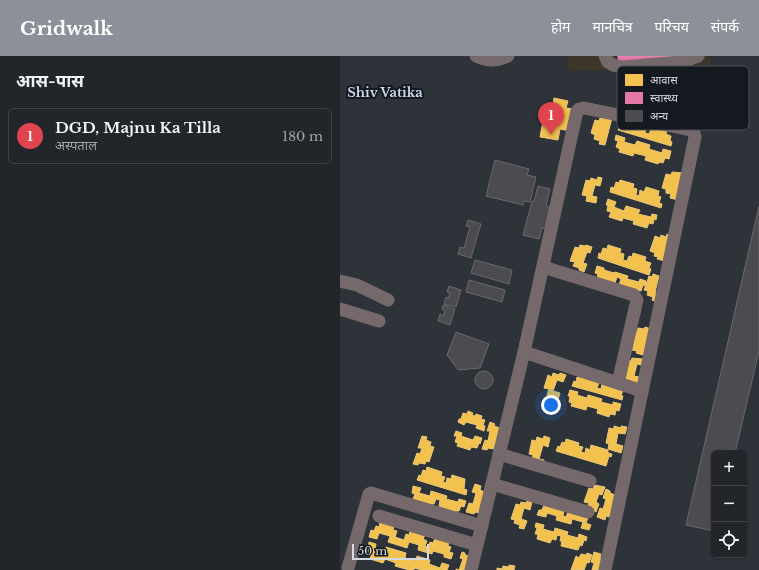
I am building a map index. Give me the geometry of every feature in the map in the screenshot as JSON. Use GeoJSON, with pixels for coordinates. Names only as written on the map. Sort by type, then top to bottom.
{"type":"FeatureCollection","features":[{"type":"Feature","properties":{"kind":"street"},"geometry":{"type":"LineString","coordinates":[[476,56],[491,61],[496,61],[508,56]]}},
{"type":"Feature","properties":{"kind":"street"},"geometry":{"type":"LineString","coordinates":[[605,56],[608,62],[618,66]]}},
{"type":"Feature","properties":{"kind":"street"},"geometry":{"type":"LineString","coordinates":[[634,66],[682,62],[698,56]]}},
{"type":"Feature","properties":{"kind":"street"},"geometry":{"type":"LineString","coordinates":[[471,570],[524,352],[579,109],[584,108],[617,115]]}},
{"type":"Feature","properties":{"kind":"street"},"geometry":{"type":"LineString","coordinates":[[605,570],[695,137],[691,130]]}},
{"type":"Feature","properties":{"kind":"street"},"geometry":{"type":"LineString","coordinates":[[543,267],[636,297],[637,300],[618,383]]}},
{"type":"Feature","properties":{"kind":"street"},"geometry":{"type":"LineString","coordinates":[[340,281],[357,285],[388,300]]}},
{"type":"Feature","properties":{"kind":"street"},"geometry":{"type":"LineString","coordinates":[[340,309],[378,321]]}},
{"type":"Feature","properties":{"kind":"street"},"geometry":{"type":"LineString","coordinates":[[524,352],[642,391]]}},
{"type":"Feature","properties":{"kind":"street"},"geometry":{"type":"LineString","coordinates":[[499,454],[590,482]]}},
{"type":"Feature","properties":{"kind":"street"},"geometry":{"type":"LineString","coordinates":[[492,484],[588,512]]}},
{"type":"Feature","properties":{"kind":"street"},"geometry":{"type":"LineString","coordinates":[[348,568],[369,494],[371,493],[482,526]]}},
{"type":"Feature","properties":{"kind":"street"},"geometry":{"type":"LineString","coordinates":[[379,516],[477,545]]}},
{"type":"Feature","properties":{"kind":"shaded area"},"geometry":{"type":"Polygon","coordinates":[[[567,56],[710,56],[711,66],[617,66],[617,69],[568,71],[567,56]]]}},
{"type":"Feature","properties":{"kind":"building: आवास"},"geometry":{"type":"Polygon","coordinates":[[[554,98],[568,101],[566,108],[574,109],[570,131],[560,129],[558,140],[540,137],[546,104],[553,105],[554,98]]]}},
{"type":"Feature","properties":{"kind":"building: आवास"},"geometry":{"type":"Polygon","coordinates":[[[600,118],[612,118],[605,145],[599,144],[600,141],[594,139],[595,135],[591,133],[595,120],[599,121],[600,118]]]}},
{"type":"Feature","properties":{"kind":"building: आवास"},"geometry":{"type":"Polygon","coordinates":[[[618,130],[646,130],[645,133],[649,134],[651,130],[667,130],[666,134],[671,136],[671,146],[618,130]]]}},
{"type":"Feature","properties":{"kind":"building: आवास"},"geometry":{"type":"Polygon","coordinates":[[[616,135],[625,138],[624,142],[635,145],[637,141],[650,145],[649,149],[662,153],[663,149],[671,151],[669,159],[665,158],[663,163],[659,162],[658,164],[645,160],[646,156],[634,153],[633,156],[619,152],[620,149],[616,147],[618,141],[615,140],[616,135]]]}},
{"type":"Feature","properties":{"kind":"building: आवास"},"geometry":{"type":"Polygon","coordinates":[[[672,172],[685,173],[678,200],[670,198],[671,194],[666,193],[666,189],[662,188],[666,174],[671,175],[672,172]]]}},
{"type":"Feature","properties":{"kind":"building: आवास"},"geometry":{"type":"Polygon","coordinates":[[[598,177],[602,178],[600,186],[595,185],[592,196],[597,197],[596,203],[586,201],[587,196],[582,195],[586,180],[590,181],[591,178],[597,180],[598,177]]]}},
{"type":"Feature","properties":{"kind":"building: आवास"},"geometry":{"type":"Polygon","coordinates":[[[620,180],[634,184],[633,188],[637,189],[636,195],[639,196],[640,190],[644,192],[646,187],[659,191],[658,196],[661,197],[659,203],[662,204],[661,208],[610,192],[611,187],[614,188],[616,182],[619,183],[620,180]]]}},
{"type":"Feature","properties":{"kind":"building: आवास"},"geometry":{"type":"Polygon","coordinates":[[[608,199],[616,202],[614,207],[624,211],[626,206],[640,210],[638,214],[651,217],[652,214],[657,215],[656,220],[654,219],[653,224],[649,223],[647,228],[633,224],[634,221],[623,218],[622,221],[609,217],[611,212],[607,211],[608,205],[606,205],[608,199]]]}},
{"type":"Feature","properties":{"kind":"building: आवास"},"geometry":{"type":"Polygon","coordinates":[[[667,234],[673,236],[665,261],[657,259],[658,257],[654,256],[655,253],[650,251],[655,236],[660,238],[661,235],[666,237],[667,234]]]}},
{"type":"Feature","properties":{"kind":"building: आवास"},"geometry":{"type":"Polygon","coordinates":[[[580,245],[592,247],[590,253],[587,252],[583,263],[587,264],[584,272],[573,266],[575,262],[570,261],[575,247],[579,248],[580,245]]]}},
{"type":"Feature","properties":{"kind":"building: आवास"},"geometry":{"type":"Polygon","coordinates":[[[608,245],[621,249],[620,253],[624,254],[623,260],[627,261],[629,256],[632,257],[633,253],[646,257],[645,261],[651,263],[649,275],[598,258],[599,253],[601,254],[603,248],[607,249],[608,245]]]}},
{"type":"Feature","properties":{"kind":"building: आवास"},"geometry":{"type":"Polygon","coordinates":[[[597,266],[604,268],[604,270],[628,276],[627,279],[639,282],[640,279],[646,281],[645,286],[643,285],[641,291],[619,285],[621,279],[617,277],[615,283],[597,278],[598,274],[595,273],[597,266]]]}},
{"type":"Feature","properties":{"kind":"building: आवास"},"geometry":{"type":"Polygon","coordinates":[[[653,274],[659,276],[655,292],[659,293],[656,302],[652,300],[653,297],[647,295],[648,291],[644,290],[649,276],[652,277],[653,274]]]}},
{"type":"Feature","properties":{"kind":"building: आवास"},"geometry":{"type":"Polygon","coordinates":[[[645,327],[651,329],[643,355],[632,350],[634,331],[637,332],[638,328],[644,329],[645,327]]]}},
{"type":"Feature","properties":{"kind":"building: आवास"},"geometry":{"type":"Polygon","coordinates":[[[632,358],[643,359],[641,365],[637,364],[634,376],[639,377],[637,385],[626,380],[626,376],[623,375],[626,360],[631,361],[632,358]]]}},
{"type":"Feature","properties":{"kind":"building: आवास"},"geometry":{"type":"Polygon","coordinates":[[[553,373],[566,375],[563,382],[557,380],[553,391],[560,393],[558,400],[547,395],[549,389],[544,388],[548,375],[552,377],[553,373]]]}},
{"type":"Feature","properties":{"kind":"building: आवास"},"geometry":{"type":"Polygon","coordinates":[[[582,374],[599,383],[597,388],[601,389],[602,384],[623,390],[621,396],[623,396],[622,400],[572,386],[574,381],[576,382],[577,377],[581,378],[582,374]]]}},
{"type":"Feature","properties":{"kind":"building: आवास"},"geometry":{"type":"Polygon","coordinates":[[[570,390],[578,392],[577,395],[587,398],[588,395],[602,399],[601,402],[613,405],[613,402],[621,404],[619,411],[616,410],[615,415],[610,414],[609,417],[597,413],[598,409],[587,406],[586,410],[571,406],[572,403],[569,402],[570,396],[568,396],[570,390]]]}},
{"type":"Feature","properties":{"kind":"building: आवास"},"geometry":{"type":"Polygon","coordinates":[[[468,411],[473,413],[472,415],[475,416],[476,414],[482,416],[481,419],[485,420],[483,425],[485,426],[484,431],[476,428],[477,425],[466,422],[464,425],[458,422],[463,413],[467,414],[468,411]]]}},
{"type":"Feature","properties":{"kind":"building: आवास"},"geometry":{"type":"Polygon","coordinates":[[[490,422],[495,424],[494,426],[500,428],[494,449],[482,449],[485,440],[488,441],[490,431],[487,431],[490,422]]]}},
{"type":"Feature","properties":{"kind":"building: आवास"},"geometry":{"type":"Polygon","coordinates":[[[614,426],[621,428],[621,426],[627,427],[625,434],[618,433],[616,444],[623,446],[621,453],[608,449],[609,444],[606,443],[609,428],[614,429],[614,426]]]}},
{"type":"Feature","properties":{"kind":"building: आवास"},"geometry":{"type":"Polygon","coordinates":[[[456,431],[462,433],[461,436],[473,440],[475,436],[482,438],[480,444],[479,443],[477,448],[471,447],[470,450],[457,446],[458,443],[455,442],[457,436],[454,436],[456,431]]]}},
{"type":"Feature","properties":{"kind":"building: आवास"},"geometry":{"type":"Polygon","coordinates":[[[422,436],[427,437],[426,440],[431,442],[430,446],[434,447],[429,462],[426,461],[425,464],[419,463],[418,465],[413,464],[417,453],[420,454],[422,448],[418,448],[422,436]]]}},
{"type":"Feature","properties":{"kind":"building: आवास"},"geometry":{"type":"Polygon","coordinates":[[[544,436],[550,438],[548,447],[543,445],[539,459],[544,460],[542,465],[532,459],[533,455],[529,454],[532,440],[536,441],[537,437],[543,439],[544,436]]]}},
{"type":"Feature","properties":{"kind":"building: आवास"},"geometry":{"type":"Polygon","coordinates":[[[566,439],[579,443],[578,446],[583,447],[581,452],[585,453],[586,448],[590,450],[591,445],[608,450],[608,453],[612,454],[611,457],[609,456],[606,466],[556,451],[562,442],[565,443],[566,439]]]}},
{"type":"Feature","properties":{"kind":"building: आवास"},"geometry":{"type":"Polygon","coordinates":[[[427,467],[442,472],[441,476],[445,477],[443,482],[446,483],[447,478],[451,479],[452,475],[465,479],[464,489],[467,490],[466,495],[417,480],[419,475],[421,476],[423,470],[426,471],[427,467]]]}},
{"type":"Feature","properties":{"kind":"building: आवास"},"geometry":{"type":"Polygon","coordinates":[[[475,484],[481,486],[480,490],[485,492],[479,513],[475,512],[474,514],[466,512],[469,503],[473,504],[476,493],[472,492],[475,484]]]}},
{"type":"Feature","properties":{"kind":"building: आवास"},"geometry":{"type":"Polygon","coordinates":[[[594,485],[605,487],[602,495],[599,494],[596,502],[599,504],[596,512],[587,507],[589,503],[584,502],[589,488],[593,489],[594,485]]]}},
{"type":"Feature","properties":{"kind":"building: आवास"},"geometry":{"type":"Polygon","coordinates":[[[413,486],[421,488],[419,493],[430,496],[431,491],[447,496],[446,499],[458,502],[459,499],[466,501],[464,507],[461,506],[459,511],[456,511],[455,514],[441,510],[442,507],[439,506],[440,500],[436,499],[434,504],[431,504],[430,507],[413,499],[415,494],[412,493],[413,486]]]}},
{"type":"Feature","properties":{"kind":"building: आवास"},"geometry":{"type":"Polygon","coordinates":[[[606,489],[615,495],[613,515],[610,514],[609,517],[606,516],[605,520],[597,517],[600,508],[603,509],[606,499],[603,498],[606,489]]]}},
{"type":"Feature","properties":{"kind":"building: आवास"},"geometry":{"type":"Polygon","coordinates":[[[527,501],[532,502],[530,510],[524,508],[521,519],[527,521],[524,529],[519,528],[520,525],[514,523],[515,520],[511,519],[516,504],[520,505],[521,502],[526,503],[527,501]]]}},
{"type":"Feature","properties":{"kind":"building: आवास"},"geometry":{"type":"Polygon","coordinates":[[[544,505],[564,511],[563,516],[566,517],[568,512],[588,518],[586,523],[591,525],[589,530],[581,528],[583,522],[572,519],[571,524],[556,520],[557,516],[547,513],[546,517],[537,515],[539,510],[542,510],[544,505]]]}},
{"type":"Feature","properties":{"kind":"building: आवास"},"geometry":{"type":"Polygon","coordinates":[[[380,522],[394,526],[393,530],[397,531],[395,537],[404,540],[406,534],[409,535],[410,531],[425,535],[423,539],[427,541],[425,546],[428,547],[430,542],[433,543],[435,538],[449,542],[448,546],[451,547],[449,552],[453,553],[451,559],[444,557],[444,554],[433,551],[432,554],[418,550],[419,545],[409,542],[407,548],[388,542],[390,536],[379,533],[377,539],[369,537],[371,530],[374,531],[376,526],[379,527],[380,522]]]}},
{"type":"Feature","properties":{"kind":"building: आवास"},"geometry":{"type":"Polygon","coordinates":[[[536,523],[544,525],[543,529],[554,532],[555,528],[568,532],[567,535],[578,538],[579,534],[587,537],[586,541],[584,540],[582,546],[580,545],[578,550],[561,546],[561,536],[557,535],[556,540],[552,539],[550,543],[537,539],[538,534],[535,534],[537,528],[535,527],[536,523]]]}},
{"type":"Feature","properties":{"kind":"building: आवास"},"geometry":{"type":"Polygon","coordinates":[[[369,542],[376,544],[375,549],[385,552],[386,547],[406,553],[405,558],[416,561],[417,556],[430,560],[429,564],[440,568],[442,563],[449,565],[447,570],[422,570],[414,568],[414,570],[409,570],[395,566],[396,563],[385,559],[383,563],[370,559],[371,555],[367,554],[369,542]]]}},
{"type":"Feature","properties":{"kind":"building: आवास"},"geometry":{"type":"Polygon","coordinates":[[[462,552],[465,553],[465,555],[470,556],[469,570],[459,570],[463,559],[460,558],[462,552]]]}},
{"type":"Feature","properties":{"kind":"building: आवास"},"geometry":{"type":"Polygon","coordinates":[[[594,552],[601,554],[600,558],[604,560],[603,570],[592,570],[594,563],[591,562],[594,552]]]}},
{"type":"Feature","properties":{"kind":"building: आवास"},"geometry":{"type":"Polygon","coordinates":[[[587,553],[592,555],[584,570],[571,570],[576,556],[579,558],[581,554],[586,555],[587,553]]]}},
{"type":"Feature","properties":{"kind":"building: आवास"},"geometry":{"type":"Polygon","coordinates":[[[509,565],[515,566],[514,570],[497,570],[497,568],[502,569],[503,566],[509,567],[509,565]]]}},
{"type":"Feature","properties":{"kind":"building: स्वास्थ्य"},"geometry":{"type":"Polygon","coordinates":[[[618,56],[683,56],[619,65],[618,56]]]}},
{"type":"Feature","properties":{"kind":"building: अन्य"},"geometry":{"type":"Polygon","coordinates":[[[495,160],[529,169],[527,175],[536,177],[530,202],[524,201],[523,205],[486,196],[495,160]]]}},
{"type":"Feature","properties":{"kind":"building: अन्य"},"geometry":{"type":"Polygon","coordinates":[[[538,186],[550,189],[546,206],[550,207],[545,229],[542,228],[539,239],[523,235],[532,201],[534,201],[538,186]]]}},
{"type":"Feature","properties":{"kind":"building: अन्य"},"geometry":{"type":"Polygon","coordinates":[[[759,206],[759,351],[736,450],[711,450],[711,530],[686,525],[759,206]]]}},
{"type":"Feature","properties":{"kind":"building: अन्य"},"geometry":{"type":"Polygon","coordinates":[[[468,220],[481,224],[471,258],[458,254],[460,247],[464,248],[470,227],[466,226],[468,220]]]}},
{"type":"Feature","properties":{"kind":"building: अन्य"},"geometry":{"type":"Polygon","coordinates":[[[475,260],[512,270],[509,284],[471,273],[475,260]]]}},
{"type":"Feature","properties":{"kind":"building: अन्य"},"geometry":{"type":"Polygon","coordinates":[[[469,280],[505,290],[502,302],[466,292],[469,280]]]}},
{"type":"Feature","properties":{"kind":"building: अन्य"},"geometry":{"type":"Polygon","coordinates":[[[449,286],[461,290],[456,307],[444,304],[446,297],[448,298],[450,293],[447,292],[449,286]]]}},
{"type":"Feature","properties":{"kind":"building: अन्य"},"geometry":{"type":"Polygon","coordinates":[[[443,305],[455,309],[450,325],[438,321],[440,314],[443,316],[445,311],[442,309],[443,305]]]}},
{"type":"Feature","properties":{"kind":"building: अन्य"},"geometry":{"type":"Polygon","coordinates":[[[456,332],[489,344],[480,368],[458,370],[447,355],[456,332]]]}},
{"type":"Feature","properties":{"kind":"building: अन्य"},"geometry":{"type":"Polygon","coordinates":[[[480,371],[488,371],[493,376],[491,387],[488,389],[480,389],[475,384],[475,376],[480,371]]]}},
{"type":"Feature","properties":{"kind":"place","name":"DGD, Majnu Ka Tilla"},"geometry":{"type":"Point","coordinates":[551,135]}},
{"type":"Feature","properties":{"kind":"district","name":"Shiv Vatika"},"geometry":{"type":"Point","coordinates":[385,92]}}]}
